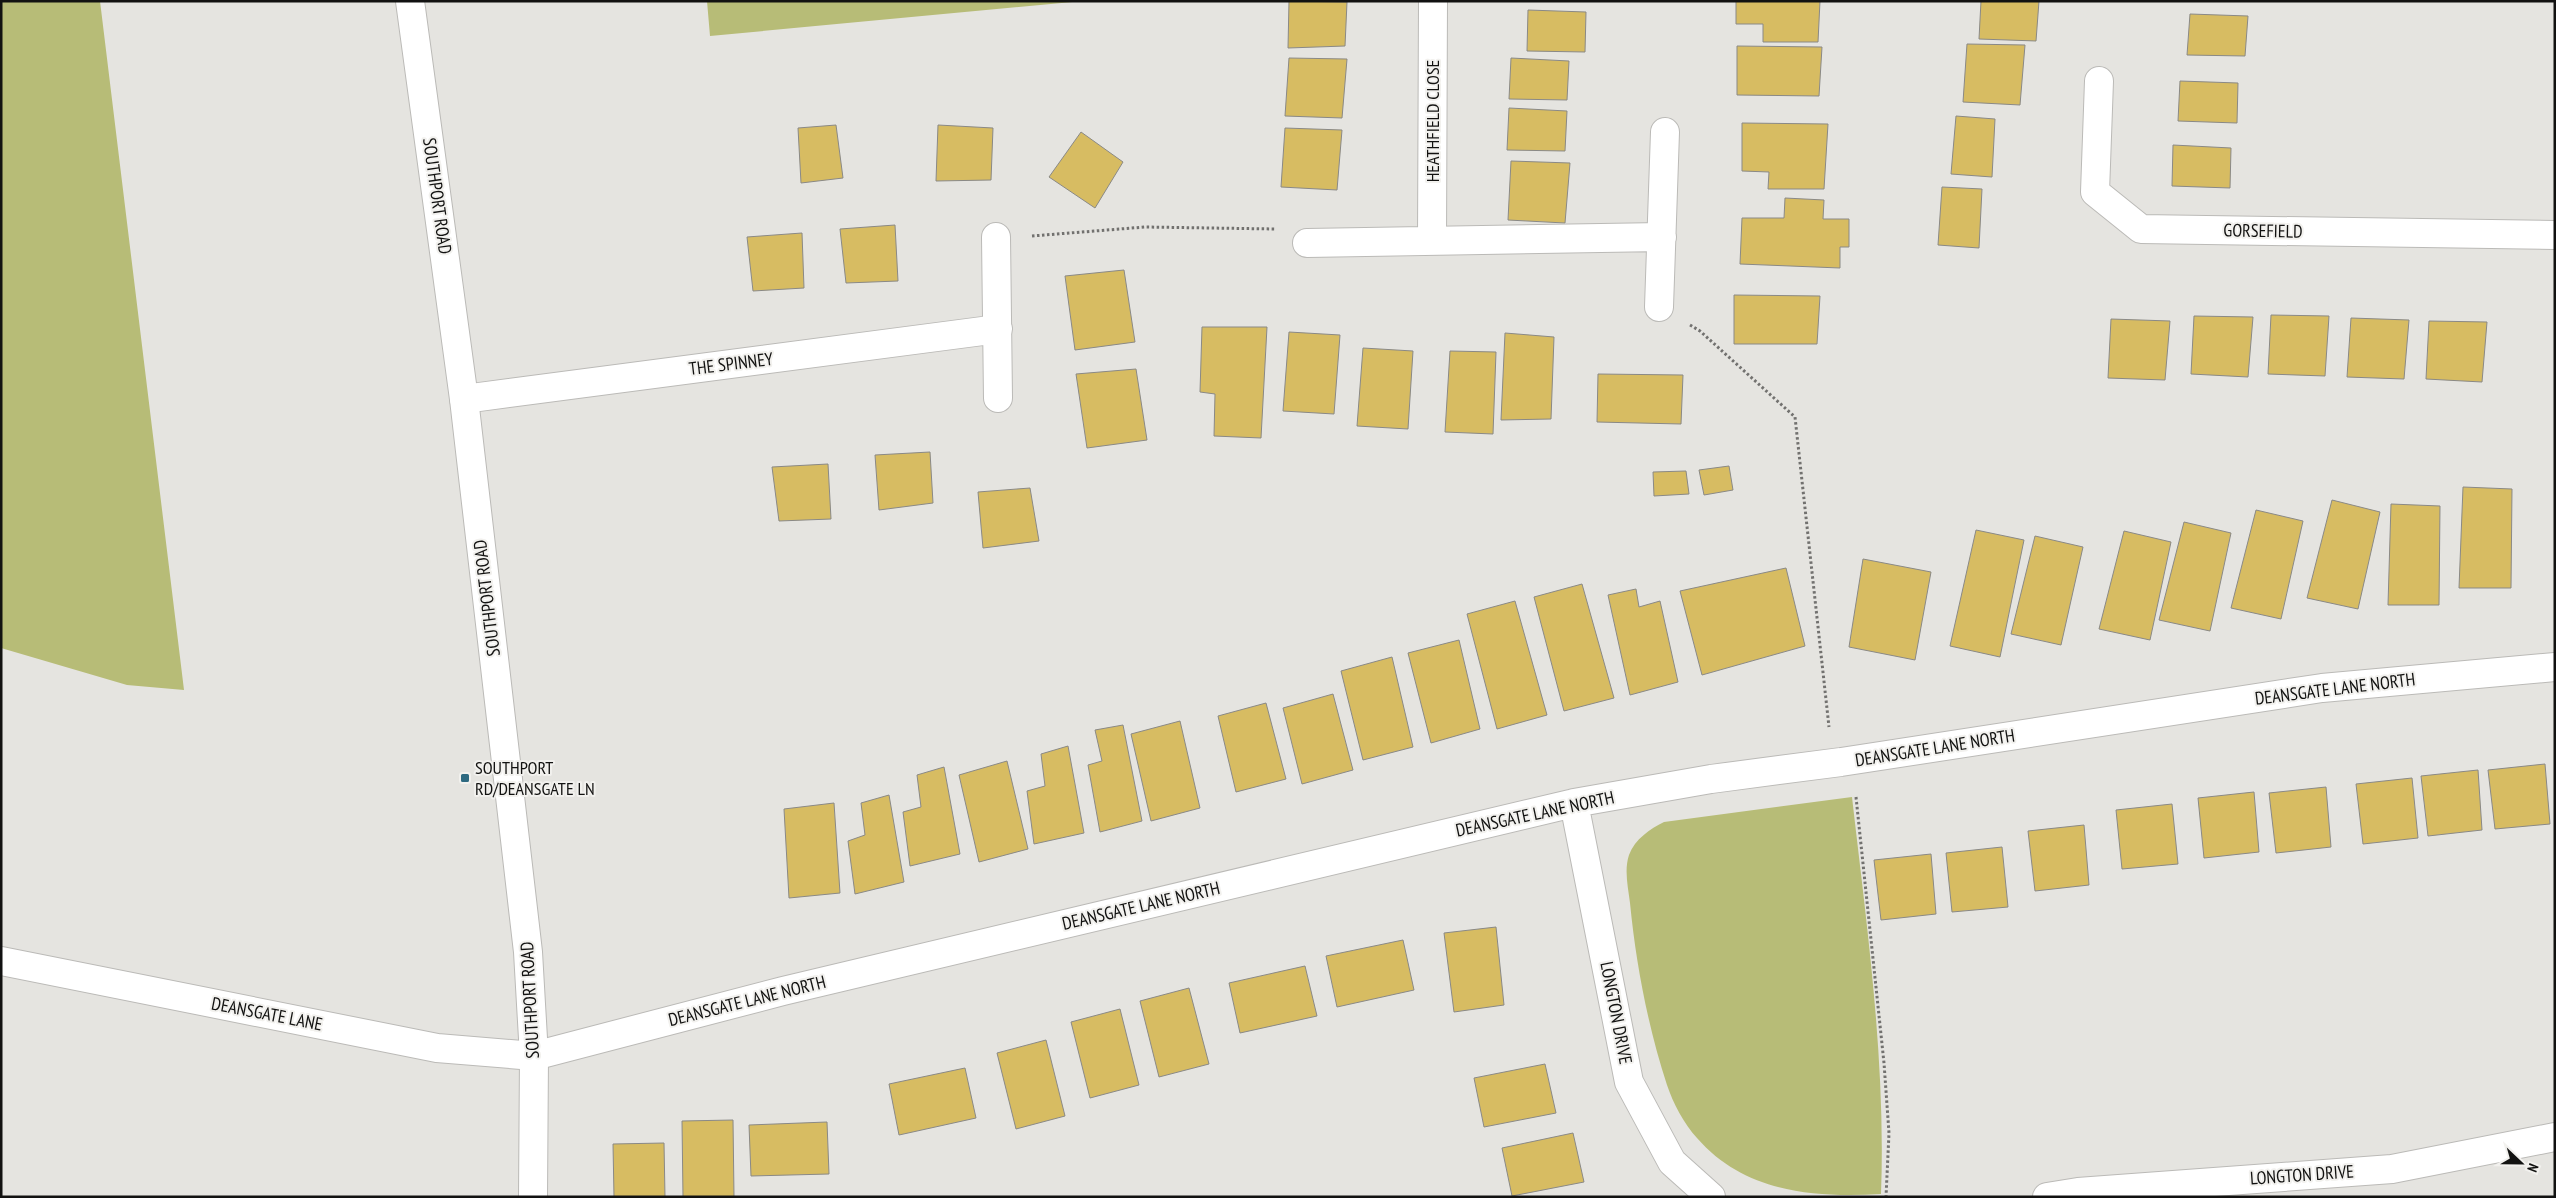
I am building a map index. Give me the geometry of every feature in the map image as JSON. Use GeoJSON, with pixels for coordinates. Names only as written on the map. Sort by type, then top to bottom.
{"type":"FeatureCollection","features":[{"type":"Feature","properties":{"kind":"street","name":"SOUTHPORT ROAD"},"geometry":{"type":"LineString","coordinates":[[410,1],[464,399],[528,952],[534,1056],[533,1197]]}},
{"type":"Feature","properties":{"kind":"street","name":"HEATHFIELD CLOSE"},"geometry":{"type":"LineString","coordinates":[[1432,240],[1433,1]]}},
{"type":"Feature","properties":{"kind":"street","name":"GORSEFIELD"},"geometry":{"type":"LineString","coordinates":[[2099,81],[2095,192],[2141,229],[2555,235]]}},
{"type":"Feature","properties":{"kind":"street"},"geometry":{"type":"LineString","coordinates":[[1659,307],[1665,132]]}},
{"type":"Feature","properties":{"kind":"street"},"geometry":{"type":"LineString","coordinates":[[996,237],[998,398]]}},
{"type":"Feature","properties":{"kind":"street"},"geometry":{"type":"LineString","coordinates":[[1307,243],[1662,237]]}},
{"type":"Feature","properties":{"kind":"street","name":"THE SPINNEY"},"geometry":{"type":"LineString","coordinates":[[464,399],[998,328]]}},
{"type":"Feature","properties":{"kind":"street","name":"DEANSGATE LANE NORTH"},"geometry":{"type":"LineString","coordinates":[[534,1056],[783,991],[1574,803],[1711,779],[1842,762],[2322,688],[2555,667]]}},
{"type":"Feature","properties":{"kind":"street","name":"LONGTON DRIVE"},"geometry":{"type":"LineString","coordinates":[[1574,803],[1630,1082],[1672,1162],[1711,1197]]}},
{"type":"Feature","properties":{"kind":"street","name":"DEANSGATE LANE"},"geometry":{"type":"LineString","coordinates":[[1,961],[437,1048],[534,1056]]}},
{"type":"Feature","properties":{"kind":"street","name":"LONGTON DRIVE"},"geometry":{"type":"LineString","coordinates":[[2047,1197],[2078,1192],[2392,1169],[2555,1138]]}},
{"type":"Feature","properties":{"kind":"path"},"geometry":{"type":"LineString","coordinates":[[996,237],[1145,227],[1284,229],[1307,243]]}},
{"type":"Feature","properties":{"kind":"path"},"geometry":{"type":"LineString","coordinates":[[1659,307],[1700,331],[1795,416],[1830,737],[1855,791],[1890,1133],[1886,1197]]}},
{"type":"Feature","properties":{"kind":"green space"},"geometry":{"type":"Polygon","coordinates":[[[1,1],[100,1],[184,690],[127,685],[1,648],[1,1]]]}},
{"type":"Feature","properties":{"kind":"green space"},"geometry":{"type":"Polygon","coordinates":[[[707,1],[1083,1],[710,36],[707,1]]]}},
{"type":"Feature","properties":{"kind":"green space"},"geometry":{"type":"Polygon","coordinates":[[[1852,797],[1878,1045],[1882,1144],[1881,1194],[1830,1195],[1781,1188],[1758,1181],[1736,1170],[1716,1156],[1697,1138],[1683,1120],[1667,1085],[1649,1018],[1636,949],[1627,885],[1627,867],[1629,855],[1639,839],[1648,831],[1664,822],[1852,797]]]}},
{"type":"Feature","properties":{"kind":"building"},"geometry":{"type":"Polygon","coordinates":[[[1289,1],[1347,2],[1345,46],[1288,48],[1289,1]]]}},
{"type":"Feature","properties":{"kind":"building"},"geometry":{"type":"Polygon","coordinates":[[[1736,1],[1820,1],[1818,42],[1763,42],[1763,24],[1736,24],[1736,1]]]}},
{"type":"Feature","properties":{"kind":"building"},"geometry":{"type":"Polygon","coordinates":[[[1981,1],[2039,1],[2036,41],[1979,39],[1981,1]]]}},
{"type":"Feature","properties":{"kind":"building"},"geometry":{"type":"Polygon","coordinates":[[[1528,10],[1586,12],[1585,52],[1527,51],[1528,10]]]}},
{"type":"Feature","properties":{"kind":"building"},"geometry":{"type":"Polygon","coordinates":[[[2190,14],[2248,16],[2245,56],[2187,55],[2190,14]]]}},
{"type":"Feature","properties":{"kind":"building"},"geometry":{"type":"Polygon","coordinates":[[[1967,44],[2025,45],[2020,105],[1963,102],[1967,44]]]}},
{"type":"Feature","properties":{"kind":"building"},"geometry":{"type":"Polygon","coordinates":[[[1737,46],[1822,47],[1819,96],[1737,95],[1737,46]]]}},
{"type":"Feature","properties":{"kind":"building"},"geometry":{"type":"Polygon","coordinates":[[[1289,58],[1347,59],[1342,118],[1285,116],[1289,58]]]}},
{"type":"Feature","properties":{"kind":"building"},"geometry":{"type":"Polygon","coordinates":[[[1511,58],[1569,61],[1567,100],[1509,99],[1511,58]]]}},
{"type":"Feature","properties":{"kind":"building"},"geometry":{"type":"Polygon","coordinates":[[[2180,81],[2238,83],[2237,123],[2178,121],[2180,81]]]}},
{"type":"Feature","properties":{"kind":"building"},"geometry":{"type":"Polygon","coordinates":[[[1509,108],[1567,111],[1565,151],[1507,150],[1509,108]]]}},
{"type":"Feature","properties":{"kind":"building"},"geometry":{"type":"Polygon","coordinates":[[[1956,116],[1995,119],[1992,177],[1951,174],[1956,116]]]}},
{"type":"Feature","properties":{"kind":"building"},"geometry":{"type":"Polygon","coordinates":[[[1742,123],[1828,124],[1824,189],[1768,189],[1769,172],[1742,171],[1742,123]]]}},
{"type":"Feature","properties":{"kind":"building"},"geometry":{"type":"Polygon","coordinates":[[[836,125],[843,178],[801,183],[798,128],[836,125]]]}},
{"type":"Feature","properties":{"kind":"building"},"geometry":{"type":"Polygon","coordinates":[[[938,125],[993,128],[991,180],[936,181],[938,125]]]}},
{"type":"Feature","properties":{"kind":"building"},"geometry":{"type":"Polygon","coordinates":[[[1285,128],[1342,130],[1337,190],[1281,187],[1285,128]]]}},
{"type":"Feature","properties":{"kind":"building"},"geometry":{"type":"Polygon","coordinates":[[[1081,132],[1123,162],[1095,208],[1049,177],[1081,132]]]}},
{"type":"Feature","properties":{"kind":"building"},"geometry":{"type":"Polygon","coordinates":[[[2173,145],[2231,148],[2230,188],[2172,186],[2173,145]]]}},
{"type":"Feature","properties":{"kind":"building"},"geometry":{"type":"Polygon","coordinates":[[[1511,161],[1570,163],[1565,223],[1508,220],[1511,161]]]}},
{"type":"Feature","properties":{"kind":"building"},"geometry":{"type":"Polygon","coordinates":[[[1942,187],[1982,189],[1979,248],[1938,245],[1942,187]]]}},
{"type":"Feature","properties":{"kind":"building"},"geometry":{"type":"Polygon","coordinates":[[[1785,198],[1824,200],[1823,219],[1849,219],[1849,247],[1840,247],[1840,268],[1740,264],[1742,218],[1784,218],[1785,198]]]}},
{"type":"Feature","properties":{"kind":"building"},"geometry":{"type":"Polygon","coordinates":[[[895,225],[898,281],[846,283],[840,229],[895,225]]]}},
{"type":"Feature","properties":{"kind":"building"},"geometry":{"type":"Polygon","coordinates":[[[802,233],[804,288],[753,291],[747,237],[802,233]]]}},
{"type":"Feature","properties":{"kind":"building"},"geometry":{"type":"Polygon","coordinates":[[[1124,270],[1135,342],[1075,350],[1065,276],[1124,270]]]}},
{"type":"Feature","properties":{"kind":"building"},"geometry":{"type":"Polygon","coordinates":[[[1734,295],[1820,296],[1817,344],[1734,344],[1734,295]]]}},
{"type":"Feature","properties":{"kind":"building"},"geometry":{"type":"Polygon","coordinates":[[[2271,315],[2329,316],[2325,376],[2268,374],[2271,315]]]}},
{"type":"Feature","properties":{"kind":"building"},"geometry":{"type":"Polygon","coordinates":[[[2194,316],[2253,317],[2248,377],[2191,374],[2194,316]]]}},
{"type":"Feature","properties":{"kind":"building"},"geometry":{"type":"Polygon","coordinates":[[[2351,318],[2409,320],[2404,379],[2347,377],[2351,318]]]}},
{"type":"Feature","properties":{"kind":"building"},"geometry":{"type":"Polygon","coordinates":[[[2111,319],[2170,321],[2165,380],[2108,378],[2111,319]]]}},
{"type":"Feature","properties":{"kind":"building"},"geometry":{"type":"Polygon","coordinates":[[[2429,321],[2487,322],[2482,382],[2426,379],[2429,321]]]}},
{"type":"Feature","properties":{"kind":"building"},"geometry":{"type":"Polygon","coordinates":[[[1202,327],[1267,327],[1261,438],[1214,436],[1215,394],[1200,392],[1202,327]]]}},
{"type":"Feature","properties":{"kind":"building"},"geometry":{"type":"Polygon","coordinates":[[[1289,332],[1340,335],[1334,414],[1283,411],[1289,332]]]}},
{"type":"Feature","properties":{"kind":"building"},"geometry":{"type":"Polygon","coordinates":[[[1505,333],[1554,337],[1551,419],[1501,420],[1505,333]]]}},
{"type":"Feature","properties":{"kind":"building"},"geometry":{"type":"Polygon","coordinates":[[[1363,348],[1413,351],[1408,429],[1357,426],[1363,348]]]}},
{"type":"Feature","properties":{"kind":"building"},"geometry":{"type":"Polygon","coordinates":[[[1450,351],[1496,352],[1493,434],[1445,432],[1450,351]]]}},
{"type":"Feature","properties":{"kind":"building"},"geometry":{"type":"Polygon","coordinates":[[[1136,369],[1147,440],[1087,448],[1076,374],[1136,369]]]}},
{"type":"Feature","properties":{"kind":"building"},"geometry":{"type":"Polygon","coordinates":[[[1598,374],[1683,375],[1681,424],[1597,422],[1598,374]]]}},
{"type":"Feature","properties":{"kind":"building"},"geometry":{"type":"Polygon","coordinates":[[[930,452],[933,503],[879,510],[875,455],[930,452]]]}},
{"type":"Feature","properties":{"kind":"building"},"geometry":{"type":"Polygon","coordinates":[[[828,464],[831,519],[779,521],[772,467],[828,464]]]}},
{"type":"Feature","properties":{"kind":"building"},"geometry":{"type":"Polygon","coordinates":[[[1729,466],[1733,490],[1704,495],[1699,470],[1729,466]]]}},
{"type":"Feature","properties":{"kind":"building"},"geometry":{"type":"Polygon","coordinates":[[[1686,471],[1689,494],[1654,496],[1653,472],[1686,471]]]}},
{"type":"Feature","properties":{"kind":"building"},"geometry":{"type":"Polygon","coordinates":[[[2463,487],[2512,489],[2511,588],[2459,588],[2463,487]]]}},
{"type":"Feature","properties":{"kind":"building"},"geometry":{"type":"Polygon","coordinates":[[[1030,488],[1039,541],[983,548],[978,492],[1030,488]]]}},
{"type":"Feature","properties":{"kind":"building"},"geometry":{"type":"Polygon","coordinates":[[[2332,500],[2380,512],[2358,609],[2307,598],[2332,500]]]}},
{"type":"Feature","properties":{"kind":"building"},"geometry":{"type":"Polygon","coordinates":[[[2391,504],[2440,506],[2439,605],[2388,605],[2391,504]]]}},
{"type":"Feature","properties":{"kind":"building"},"geometry":{"type":"Polygon","coordinates":[[[2256,510],[2303,521],[2281,619],[2231,608],[2256,510]]]}},
{"type":"Feature","properties":{"kind":"building"},"geometry":{"type":"Polygon","coordinates":[[[2184,522],[2231,533],[2210,631],[2159,620],[2184,522]]]}},
{"type":"Feature","properties":{"kind":"building"},"geometry":{"type":"Polygon","coordinates":[[[1976,530],[2024,540],[2000,657],[1950,646],[1976,530]]]}},
{"type":"Feature","properties":{"kind":"building"},"geometry":{"type":"Polygon","coordinates":[[[2124,531],[2171,542],[2150,640],[2099,629],[2124,531]]]}},
{"type":"Feature","properties":{"kind":"building"},"geometry":{"type":"Polygon","coordinates":[[[2035,536],[2083,547],[2061,645],[2011,634],[2035,536]]]}},
{"type":"Feature","properties":{"kind":"building"},"geometry":{"type":"Polygon","coordinates":[[[1863,559],[1931,572],[1915,660],[1849,647],[1863,559]]]}},
{"type":"Feature","properties":{"kind":"building"},"geometry":{"type":"Polygon","coordinates":[[[1786,568],[1805,646],[1702,675],[1680,591],[1786,568]]]}},
{"type":"Feature","properties":{"kind":"building"},"geometry":{"type":"Polygon","coordinates":[[[1582,584],[1614,698],[1564,711],[1534,597],[1582,584]]]}},
{"type":"Feature","properties":{"kind":"building"},"geometry":{"type":"Polygon","coordinates":[[[1636,589],[1639,607],[1660,601],[1678,682],[1630,695],[1608,595],[1636,589]]]}},
{"type":"Feature","properties":{"kind":"building"},"geometry":{"type":"Polygon","coordinates":[[[1515,601],[1547,715],[1497,729],[1467,614],[1515,601]]]}},
{"type":"Feature","properties":{"kind":"building"},"geometry":{"type":"Polygon","coordinates":[[[1459,640],[1480,729],[1431,743],[1408,653],[1459,640]]]}},
{"type":"Feature","properties":{"kind":"building"},"geometry":{"type":"Polygon","coordinates":[[[1392,657],[1413,747],[1363,760],[1341,671],[1392,657]]]}},
{"type":"Feature","properties":{"kind":"building"},"geometry":{"type":"Polygon","coordinates":[[[1333,694],[1353,770],[1302,784],[1283,708],[1333,694]]]}},
{"type":"Feature","properties":{"kind":"building"},"geometry":{"type":"Polygon","coordinates":[[[1266,703],[1286,779],[1236,792],[1218,716],[1266,703]]]}},
{"type":"Feature","properties":{"kind":"building"},"geometry":{"type":"Polygon","coordinates":[[[1180,721],[1200,808],[1151,821],[1131,734],[1180,721]]]}},
{"type":"Feature","properties":{"kind":"building"},"geometry":{"type":"Polygon","coordinates":[[[1123,725],[1142,821],[1100,832],[1088,765],[1102,761],[1095,730],[1123,725]]]}},
{"type":"Feature","properties":{"kind":"building"},"geometry":{"type":"Polygon","coordinates":[[[1068,746],[1084,833],[1034,844],[1027,791],[1045,786],[1041,754],[1068,746]]]}},
{"type":"Feature","properties":{"kind":"building"},"geometry":{"type":"Polygon","coordinates":[[[1007,761],[1028,849],[979,862],[959,775],[1007,761]]]}},
{"type":"Feature","properties":{"kind":"building"},"geometry":{"type":"Polygon","coordinates":[[[2545,764],[2550,824],[2495,829],[2488,770],[2545,764]]]}},
{"type":"Feature","properties":{"kind":"building"},"geometry":{"type":"Polygon","coordinates":[[[944,767],[960,854],[910,866],[903,812],[921,807],[917,775],[944,767]]]}},
{"type":"Feature","properties":{"kind":"building"},"geometry":{"type":"Polygon","coordinates":[[[2478,770],[2482,830],[2428,836],[2421,776],[2478,770]]]}},
{"type":"Feature","properties":{"kind":"building"},"geometry":{"type":"Polygon","coordinates":[[[2412,778],[2418,838],[2363,844],[2356,784],[2412,778]]]}},
{"type":"Feature","properties":{"kind":"building"},"geometry":{"type":"Polygon","coordinates":[[[2326,787],[2331,847],[2276,853],[2269,793],[2326,787]]]}},
{"type":"Feature","properties":{"kind":"building"},"geometry":{"type":"Polygon","coordinates":[[[2254,792],[2259,852],[2204,858],[2198,798],[2254,792]]]}},
{"type":"Feature","properties":{"kind":"building"},"geometry":{"type":"Polygon","coordinates":[[[889,795],[904,882],[855,894],[848,841],[865,835],[861,803],[889,795]]]}},
{"type":"Feature","properties":{"kind":"building"},"geometry":{"type":"Polygon","coordinates":[[[834,803],[840,893],[789,898],[784,809],[834,803]]]}},
{"type":"Feature","properties":{"kind":"building"},"geometry":{"type":"Polygon","coordinates":[[[2172,804],[2178,864],[2122,869],[2116,810],[2172,804]]]}},
{"type":"Feature","properties":{"kind":"building"},"geometry":{"type":"Polygon","coordinates":[[[2084,825],[2089,885],[2035,891],[2028,831],[2084,825]]]}},
{"type":"Feature","properties":{"kind":"building"},"geometry":{"type":"Polygon","coordinates":[[[2002,847],[2008,907],[1952,912],[1946,853],[2002,847]]]}},
{"type":"Feature","properties":{"kind":"building"},"geometry":{"type":"Polygon","coordinates":[[[1931,854],[1936,914],[1881,920],[1874,860],[1931,854]]]}},
{"type":"Feature","properties":{"kind":"building"},"geometry":{"type":"Polygon","coordinates":[[[1496,927],[1504,1005],[1454,1012],[1444,933],[1496,927]]]}},
{"type":"Feature","properties":{"kind":"building"},"geometry":{"type":"Polygon","coordinates":[[[1403,940],[1414,990],[1337,1007],[1326,956],[1403,940]]]}},
{"type":"Feature","properties":{"kind":"building"},"geometry":{"type":"Polygon","coordinates":[[[1305,966],[1317,1016],[1240,1033],[1229,983],[1305,966]]]}},
{"type":"Feature","properties":{"kind":"building"},"geometry":{"type":"Polygon","coordinates":[[[1189,988],[1209,1064],[1159,1077],[1140,1001],[1189,988]]]}},
{"type":"Feature","properties":{"kind":"building"},"geometry":{"type":"Polygon","coordinates":[[[1120,1009],[1139,1085],[1090,1098],[1071,1022],[1120,1009]]]}},
{"type":"Feature","properties":{"kind":"building"},"geometry":{"type":"Polygon","coordinates":[[[1046,1040],[1065,1116],[1016,1129],[997,1053],[1046,1040]]]}},
{"type":"Feature","properties":{"kind":"building"},"geometry":{"type":"Polygon","coordinates":[[[1545,1064],[1556,1113],[1484,1127],[1474,1078],[1545,1064]]]}},
{"type":"Feature","properties":{"kind":"building"},"geometry":{"type":"Polygon","coordinates":[[[965,1068],[976,1118],[899,1135],[889,1084],[965,1068]]]}},
{"type":"Feature","properties":{"kind":"building"},"geometry":{"type":"Polygon","coordinates":[[[733,1120],[734,1197],[683,1197],[682,1121],[733,1120]]]}},
{"type":"Feature","properties":{"kind":"building"},"geometry":{"type":"Polygon","coordinates":[[[827,1122],[829,1174],[751,1176],[749,1125],[827,1122]]]}},
{"type":"Feature","properties":{"kind":"building"},"geometry":{"type":"Polygon","coordinates":[[[1573,1133],[1584,1182],[1512,1196],[1502,1148],[1573,1133]]]}},
{"type":"Feature","properties":{"kind":"building"},"geometry":{"type":"Polygon","coordinates":[[[664,1143],[665,1197],[614,1197],[613,1144],[664,1143]]]}},
{"type":"Feature","properties":{"kind":"place","name":"SOUTHPORT RD/DEANSGATE LN"},"geometry":{"type":"Point","coordinates":[465,778]}}]}
